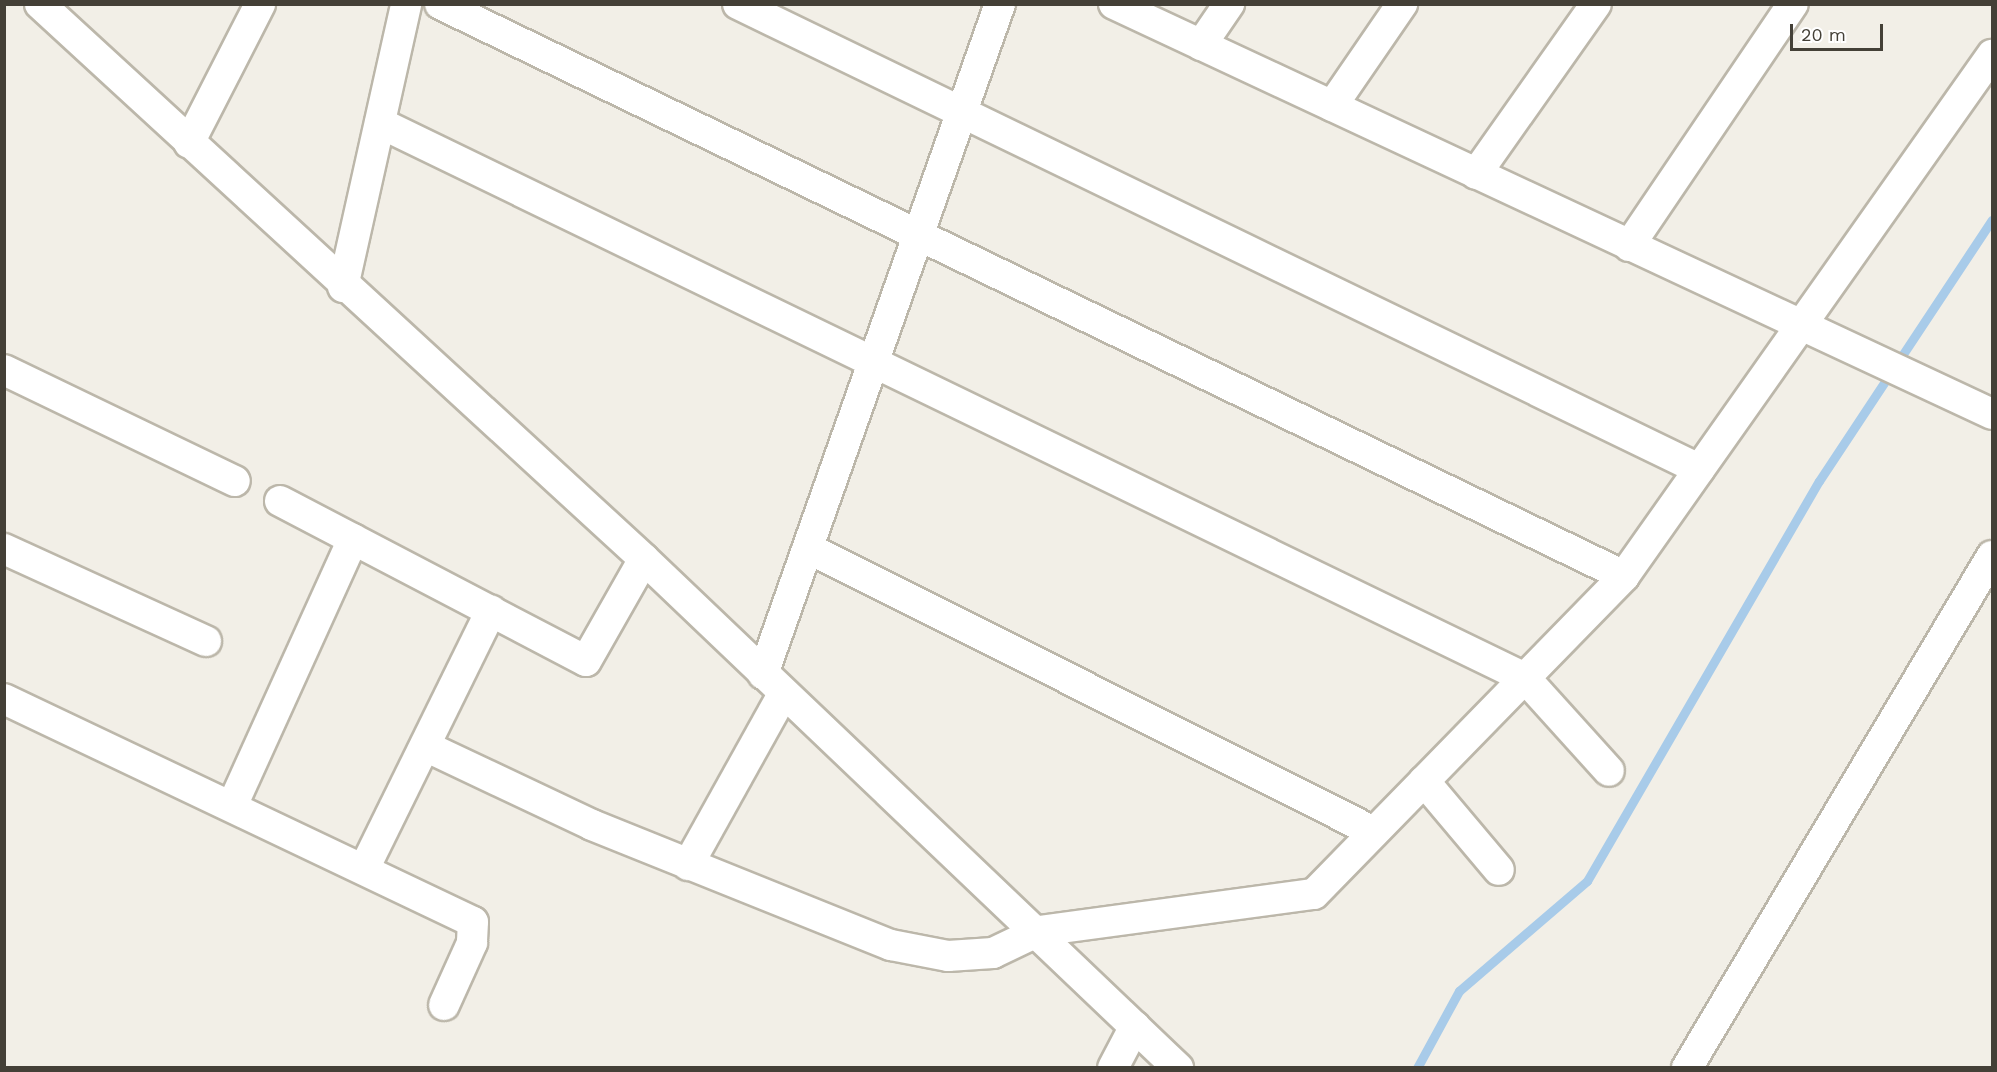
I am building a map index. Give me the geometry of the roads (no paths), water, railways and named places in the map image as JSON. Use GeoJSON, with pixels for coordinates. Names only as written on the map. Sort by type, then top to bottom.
{"type":"FeatureCollection","features":[{"type":"Feature","properties":{"kind":"street"},"geometry":{"type":"LineString","coordinates":[[40,4],[343,287],[644,560],[773,684],[1039,931],[1178,1068]]}},
{"type":"Feature","properties":{"kind":"street"},"geometry":{"type":"LineString","coordinates":[[189,143],[260,4]]}},
{"type":"Feature","properties":{"kind":"street"},"geometry":{"type":"LineString","coordinates":[[343,287],[406,4]]}},
{"type":"Feature","properties":{"kind":"street"},"geometry":{"type":"LineString","coordinates":[[440,4],[1624,576]]}},
{"type":"Feature","properties":{"kind":"street"},"geometry":{"type":"LineString","coordinates":[[738,4],[1700,469]]}},
{"type":"Feature","properties":{"kind":"street"},"geometry":{"type":"LineString","coordinates":[[688,865],[773,684],[808,548],[1000,4]]}},
{"type":"Feature","properties":{"kind":"street"},"geometry":{"type":"LineString","coordinates":[[1114,4],[1992,414]]}},
{"type":"Feature","properties":{"kind":"street"},"geometry":{"type":"LineString","coordinates":[[1201,45],[1229,4]]}},
{"type":"Feature","properties":{"kind":"street"},"geometry":{"type":"LineString","coordinates":[[1332,106],[1402,4]]}},
{"type":"Feature","properties":{"kind":"street"},"geometry":{"type":"LineString","coordinates":[[1476,174],[1596,4]]}},
{"type":"Feature","properties":{"kind":"street"},"geometry":{"type":"LineString","coordinates":[[1629,246],[1793,4]]}},
{"type":"Feature","properties":{"kind":"street"},"geometry":{"type":"LineString","coordinates":[[425,746],[688,865],[891,945],[948,956],[993,953],[1039,931],[1314,894],[1624,576],[1992,54]]}},
{"type":"Feature","properties":{"kind":"street"},"geometry":{"type":"LineString","coordinates":[[380,123],[1525,678],[1609,771]]}},
{"type":"Feature","properties":{"kind":"street"},"geometry":{"type":"LineString","coordinates":[[4,370],[235,481]]}},
{"type":"Feature","properties":{"kind":"street"},"geometry":{"type":"LineString","coordinates":[[280,501],[586,661],[644,560]]}},
{"type":"Feature","properties":{"kind":"street"},"geometry":{"type":"LineString","coordinates":[[232,806],[353,539]]}},
{"type":"Feature","properties":{"kind":"street"},"geometry":{"type":"LineString","coordinates":[[808,548],[1374,832]]}},
{"type":"Feature","properties":{"kind":"street"},"geometry":{"type":"LineString","coordinates":[[4,549],[206,641]]}},
{"type":"Feature","properties":{"kind":"street"},"geometry":{"type":"LineString","coordinates":[[1694,1064],[1992,556]]}},
{"type":"Feature","properties":{"kind":"street"},"geometry":{"type":"LineString","coordinates":[[364,869],[491,611]]}},
{"type":"Feature","properties":{"kind":"street"},"geometry":{"type":"LineString","coordinates":[[4,699],[472,922],[472,943],[444,1005]]}},
{"type":"Feature","properties":{"kind":"street"},"geometry":{"type":"LineString","coordinates":[[1424,781],[1499,870]]}},
{"type":"Feature","properties":{"kind":"street"},"geometry":{"type":"LineString","coordinates":[[1113,1068],[1135,1026]]}},
{"type":"Feature","properties":{"kind":"waterway"},"geometry":{"type":"LineString","coordinates":[[1417,1068],[1459,991],[1587,881],[1819,481],[1992,220]]}}]}
